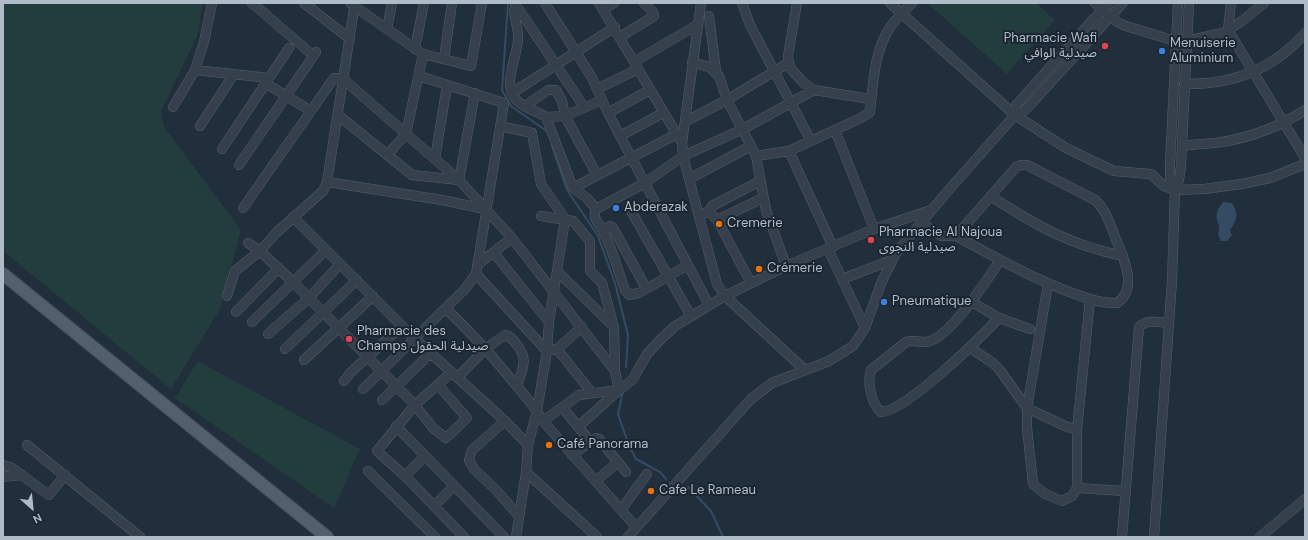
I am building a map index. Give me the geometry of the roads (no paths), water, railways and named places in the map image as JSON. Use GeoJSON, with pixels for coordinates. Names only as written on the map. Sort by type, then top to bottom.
{"type":"FeatureCollection","features":[{"type":"Feature","properties":{"kind":"main road"},"geometry":{"type":"LineString","coordinates":[[3,274],[327,537]]}},
{"type":"Feature","properties":{"kind":"street"},"geometry":{"type":"LineString","coordinates":[[173,107],[195,70],[204,42],[212,3]]}},
{"type":"Feature","properties":{"kind":"street"},"geometry":{"type":"LineString","coordinates":[[239,165],[286,95],[312,51],[252,3]]}},
{"type":"Feature","properties":{"kind":"street"},"geometry":{"type":"LineString","coordinates":[[304,3],[350,39]]}},
{"type":"Feature","properties":{"kind":"street"},"geometry":{"type":"LineString","coordinates":[[387,29],[392,3]]}},
{"type":"Feature","properties":{"kind":"street"},"geometry":{"type":"LineString","coordinates":[[387,155],[406,134],[419,76],[419,51],[424,3]]}},
{"type":"Feature","properties":{"kind":"street"},"geometry":{"type":"LineString","coordinates":[[444,59],[452,3]]}},
{"type":"Feature","properties":{"kind":"street"},"geometry":{"type":"LineString","coordinates":[[353,4],[419,51],[471,66],[482,3]]}},
{"type":"Feature","properties":{"kind":"street"},"geometry":{"type":"LineString","coordinates":[[516,3],[584,107]]}},
{"type":"Feature","properties":{"kind":"street"},"geometry":{"type":"LineString","coordinates":[[516,3],[513,11],[518,39],[509,80],[512,93],[524,106],[536,110],[546,117],[573,188],[587,198],[596,209]]}},
{"type":"Feature","properties":{"kind":"street"},"geometry":{"type":"LineString","coordinates":[[545,3],[576,50],[709,306]]}},
{"type":"Feature","properties":{"kind":"street"},"geometry":{"type":"LineString","coordinates":[[614,3],[601,6],[682,143]]}},
{"type":"Feature","properties":{"kind":"street"},"geometry":{"type":"LineString","coordinates":[[620,37],[654,16],[653,12],[644,3]]}},
{"type":"Feature","properties":{"kind":"street"},"geometry":{"type":"LineString","coordinates":[[700,3],[682,143],[683,156],[717,284],[724,296],[805,370]]}},
{"type":"Feature","properties":{"kind":"street"},"geometry":{"type":"LineString","coordinates":[[742,3],[750,25],[811,141]]}},
{"type":"Feature","properties":{"kind":"street"},"geometry":{"type":"LineString","coordinates":[[797,3],[788,63],[790,68],[804,84],[814,90],[870,99]]}},
{"type":"Feature","properties":{"kind":"street"},"geometry":{"type":"LineString","coordinates":[[890,3],[1015,115],[1054,142],[1088,160],[1121,173],[1151,174],[1164,186],[1175,190],[1204,189],[1256,182],[1285,173],[1305,164]]}},
{"type":"Feature","properties":{"kind":"street"},"geometry":{"type":"LineString","coordinates":[[756,156],[789,151],[870,112],[870,99],[875,70],[885,36],[901,14],[912,3]]}},
{"type":"Feature","properties":{"kind":"street"},"geometry":{"type":"LineString","coordinates":[[1095,3],[1106,6]]}},
{"type":"Feature","properties":{"kind":"street"},"geometry":{"type":"LineString","coordinates":[[628,537],[751,399],[772,383],[843,353],[853,346],[865,328],[882,281],[892,260],[921,222],[1015,115],[1024,111],[1032,103],[1123,3]]}},
{"type":"Feature","properties":{"kind":"street"},"geometry":{"type":"LineString","coordinates":[[1175,190],[1170,182],[1170,164],[1178,3]]}},
{"type":"Feature","properties":{"kind":"street"},"geometry":{"type":"LineString","coordinates":[[1154,537],[1169,323],[1175,190],[1179,180],[1182,146],[1189,3]]}},
{"type":"Feature","properties":{"kind":"street"},"geometry":{"type":"LineString","coordinates":[[1231,3],[1228,30],[1252,73],[1305,158]]}},
{"type":"Feature","properties":{"kind":"street"},"geometry":{"type":"LineString","coordinates":[[1106,6],[1110,16],[1126,26],[1175,41],[1186,41],[1217,35],[1228,30],[1264,3]]}},
{"type":"Feature","properties":{"kind":"street"},"geometry":{"type":"LineString","coordinates":[[227,296],[235,271],[260,251],[276,233],[323,191],[327,182],[350,39],[353,4]]}},
{"type":"Feature","properties":{"kind":"street"},"geometry":{"type":"LineString","coordinates":[[1015,115],[1016,105],[1106,6]]}},
{"type":"Feature","properties":{"kind":"street"},"geometry":{"type":"LineString","coordinates":[[709,16],[716,71],[727,100],[756,156],[763,198],[769,222],[786,266]]}},
{"type":"Feature","properties":{"kind":"street"},"geometry":{"type":"LineString","coordinates":[[597,89],[636,66],[697,25]]}},
{"type":"Feature","properties":{"kind":"street"},"geometry":{"type":"LineString","coordinates":[[512,93],[557,66],[576,50],[614,27]]}},
{"type":"Feature","properties":{"kind":"street"},"geometry":{"type":"LineString","coordinates":[[1184,84],[1222,82],[1252,73],[1278,58],[1305,33]]}},
{"type":"Feature","properties":{"kind":"street"},"geometry":{"type":"LineString","coordinates":[[222,149],[289,48]]}},
{"type":"Feature","properties":{"kind":"street"},"geometry":{"type":"LineString","coordinates":[[692,62],[704,65],[716,71]]}},
{"type":"Feature","properties":{"kind":"street"},"geometry":{"type":"LineString","coordinates":[[686,121],[727,100],[773,70],[788,63]]}},
{"type":"Feature","properties":{"kind":"street"},"geometry":{"type":"LineString","coordinates":[[195,70],[234,74],[267,80],[286,95],[311,111]]}},
{"type":"Feature","properties":{"kind":"street"},"geometry":{"type":"LineString","coordinates":[[200,126],[234,74]]}},
{"type":"Feature","properties":{"kind":"street"},"geometry":{"type":"LineString","coordinates":[[363,389],[380,370],[446,309],[465,289],[476,269],[485,223],[485,209],[504,103],[419,76]]}},
{"type":"Feature","properties":{"kind":"street"},"geometry":{"type":"LineString","coordinates":[[243,208],[334,78],[343,79],[459,180],[512,238],[554,291],[591,342],[615,371]]}},
{"type":"Feature","properties":{"kind":"street"},"geometry":{"type":"LineString","coordinates":[[435,159],[447,85]]}},
{"type":"Feature","properties":{"kind":"street"},"geometry":{"type":"LineString","coordinates":[[524,106],[548,90],[556,90],[562,100],[565,116],[597,175]]}},
{"type":"Feature","properties":{"kind":"street"},"geometry":{"type":"LineString","coordinates":[[608,113],[650,90]]}},
{"type":"Feature","properties":{"kind":"street"},"geometry":{"type":"LineString","coordinates":[[688,265],[633,295],[627,294],[608,241],[603,230],[595,219],[594,214],[596,209],[645,183],[683,156],[743,129],[814,90]]}},
{"type":"Feature","properties":{"kind":"street"},"geometry":{"type":"LineString","coordinates":[[459,180],[475,93]]}},
{"type":"Feature","properties":{"kind":"street"},"geometry":{"type":"LineString","coordinates":[[546,117],[565,116],[602,100]]}},
{"type":"Feature","properties":{"kind":"street"},"geometry":{"type":"LineString","coordinates":[[1182,146],[1221,142],[1247,137],[1284,123],[1305,110]]}},
{"type":"Feature","properties":{"kind":"street"},"geometry":{"type":"LineString","coordinates":[[620,136],[663,113]]}},
{"type":"Feature","properties":{"kind":"street"},"geometry":{"type":"LineString","coordinates":[[338,115],[412,175],[459,180]]}},
{"type":"Feature","properties":{"kind":"street"},"geometry":{"type":"LineString","coordinates":[[500,126],[532,133],[541,184],[565,219],[549,322],[547,351],[537,411],[528,445],[526,472],[516,537]]}},
{"type":"Feature","properties":{"kind":"street"},"geometry":{"type":"LineString","coordinates":[[835,130],[874,229]]}},
{"type":"Feature","properties":{"kind":"street"},"geometry":{"type":"LineString","coordinates":[[573,188],[677,134]]}},
{"type":"Feature","properties":{"kind":"street"},"geometry":{"type":"LineString","coordinates":[[689,179],[751,146]]}},
{"type":"Feature","properties":{"kind":"street"},"geometry":{"type":"LineString","coordinates":[[789,151],[842,279],[865,328]]}},
{"type":"Feature","properties":{"kind":"street"},"geometry":{"type":"LineString","coordinates":[[921,222],[941,236],[956,236],[1048,284],[1090,299],[1112,304],[1117,303],[1122,300],[1127,286],[1128,276],[1123,256],[1106,215],[1099,203],[1027,164],[1020,165],[1016,168],[956,236]]}},
{"type":"Feature","properties":{"kind":"street"},"geometry":{"type":"LineString","coordinates":[[699,216],[709,211],[712,206],[760,181]]}},
{"type":"Feature","properties":{"kind":"street"},"geometry":{"type":"LineString","coordinates":[[327,182],[442,200],[485,209]]}},
{"type":"Feature","properties":{"kind":"street"},"geometry":{"type":"LineString","coordinates":[[992,197],[1028,220],[1058,236],[1082,246],[1123,256]]}},
{"type":"Feature","properties":{"kind":"street"},"geometry":{"type":"LineString","coordinates":[[717,220],[763,198]]}},
{"type":"Feature","properties":{"kind":"street"},"geometry":{"type":"LineString","coordinates":[[579,426],[619,390],[633,380],[647,354],[661,339],[691,316],[724,296],[786,266],[874,229],[931,210]]}},
{"type":"Feature","properties":{"kind":"street"},"geometry":{"type":"LineString","coordinates":[[631,211],[691,316]]}},
{"type":"Feature","properties":{"kind":"street"},"geometry":{"type":"LineString","coordinates":[[709,211],[717,220],[751,283]]}},
{"type":"Feature","properties":{"kind":"street"},"geometry":{"type":"LineString","coordinates":[[541,216],[565,219],[573,222],[590,241],[590,271],[602,283],[614,327],[615,371],[619,390]]}},
{"type":"Feature","properties":{"kind":"street"},"geometry":{"type":"LineString","coordinates":[[293,217],[414,338],[455,374],[528,445]]}},
{"type":"Feature","properties":{"kind":"street"},"geometry":{"type":"LineString","coordinates":[[603,230],[610,226],[613,228],[646,288]]}},
{"type":"Feature","properties":{"kind":"street"},"geometry":{"type":"LineString","coordinates":[[476,269],[512,238]]}},
{"type":"Feature","properties":{"kind":"street"},"geometry":{"type":"LineString","coordinates":[[248,242],[279,268],[415,405],[444,438],[450,436],[467,418],[438,385]]}},
{"type":"Feature","properties":{"kind":"street"},"geometry":{"type":"LineString","coordinates":[[252,322],[326,251]]}},
{"type":"Feature","properties":{"kind":"street"},"geometry":{"type":"LineString","coordinates":[[494,253],[549,322]]}},
{"type":"Feature","properties":{"kind":"street"},"geometry":{"type":"LineString","coordinates":[[842,279],[892,260]]}},
{"type":"Feature","properties":{"kind":"street"},"geometry":{"type":"LineString","coordinates":[[1000,260],[972,302],[938,338],[924,342],[911,340],[906,342],[871,370],[871,390],[877,409],[881,412],[892,410],[924,387],[970,348],[1000,318]]}},
{"type":"Feature","properties":{"kind":"street"},"geometry":{"type":"LineString","coordinates":[[268,334],[309,298],[340,264]]}},
{"type":"Feature","properties":{"kind":"street"},"geometry":{"type":"LineString","coordinates":[[236,312],[279,268]]}},
{"type":"Feature","properties":{"kind":"street"},"geometry":{"type":"LineString","coordinates":[[476,269],[547,351]]}},
{"type":"Feature","properties":{"kind":"street"},"geometry":{"type":"LineString","coordinates":[[557,271],[614,327]]}},
{"type":"Feature","properties":{"kind":"street"},"geometry":{"type":"LineString","coordinates":[[285,349],[357,280]]}},
{"type":"Feature","properties":{"kind":"street"},"geometry":{"type":"LineString","coordinates":[[1048,284],[1027,408],[1027,428],[1033,484],[1045,494],[1062,501],[1072,496],[1077,488],[1077,430],[1090,299]]}},
{"type":"Feature","properties":{"kind":"street"},"geometry":{"type":"LineString","coordinates":[[304,360],[373,296]]}},
{"type":"Feature","properties":{"kind":"street"},"geometry":{"type":"LineString","coordinates":[[972,302],[1000,318],[1030,329]]}},
{"type":"Feature","properties":{"kind":"street"},"geometry":{"type":"LineString","coordinates":[[446,309],[486,350],[517,386],[543,421],[636,527]]}},
{"type":"Feature","properties":{"kind":"street"},"geometry":{"type":"LineString","coordinates":[[1122,537],[1124,491],[1139,327],[1142,323],[1147,322],[1169,323]]}},
{"type":"Feature","properties":{"kind":"street"},"geometry":{"type":"LineString","coordinates":[[344,381],[356,367],[368,358],[402,326]]}},
{"type":"Feature","properties":{"kind":"street"},"geometry":{"type":"LineString","coordinates":[[547,351],[557,349],[582,328]]}},
{"type":"Feature","properties":{"kind":"street"},"geometry":{"type":"LineString","coordinates":[[464,537],[405,476],[377,451],[396,426],[415,405],[438,385],[455,374],[505,334],[509,336],[523,352],[524,358],[517,386]]}},
{"type":"Feature","properties":{"kind":"street"},"geometry":{"type":"LineString","coordinates":[[970,348],[993,363],[999,369],[1027,408],[1077,430]]}},
{"type":"Feature","properties":{"kind":"street"},"geometry":{"type":"LineString","coordinates":[[557,349],[592,393]]}},
{"type":"Feature","properties":{"kind":"street"},"geometry":{"type":"LineString","coordinates":[[382,400],[431,353]]}},
{"type":"Feature","properties":{"kind":"street"},"geometry":{"type":"LineString","coordinates":[[543,421],[573,397],[619,390]]}},
{"type":"Feature","properties":{"kind":"street"},"geometry":{"type":"LineString","coordinates":[[562,407],[590,441]]}},
{"type":"Feature","properties":{"kind":"street"},"geometry":{"type":"LineString","coordinates":[[505,421],[472,450],[469,460],[474,469],[497,491],[519,516]]}},
{"type":"Feature","properties":{"kind":"street"},"geometry":{"type":"LineString","coordinates":[[396,426],[504,537]]}},
{"type":"Feature","properties":{"kind":"street"},"geometry":{"type":"LineString","coordinates":[[572,455],[596,438],[599,439],[626,472]]}},
{"type":"Feature","properties":{"kind":"street"},"geometry":{"type":"LineString","coordinates":[[28,445],[140,537]]}},
{"type":"Feature","properties":{"kind":"street"},"geometry":{"type":"LineString","coordinates":[[405,476],[425,456]]}},
{"type":"Feature","properties":{"kind":"street"},"geometry":{"type":"LineString","coordinates":[[596,481],[618,462]]}},
{"type":"Feature","properties":{"kind":"street"},"geometry":{"type":"LineString","coordinates":[[3,465],[12,468],[49,495],[65,475]]}},
{"type":"Feature","properties":{"kind":"street"},"geometry":{"type":"LineString","coordinates":[[368,470],[435,537]]}},
{"type":"Feature","properties":{"kind":"street"},"geometry":{"type":"LineString","coordinates":[[526,472],[597,537]]}},
{"type":"Feature","properties":{"kind":"street"},"geometry":{"type":"LineString","coordinates":[[621,510],[647,474]]}},
{"type":"Feature","properties":{"kind":"street"},"geometry":{"type":"LineString","coordinates":[[3,478],[22,475]]}},
{"type":"Feature","properties":{"kind":"street"},"geometry":{"type":"LineString","coordinates":[[434,506],[454,486]]}},
{"type":"Feature","properties":{"kind":"street"},"geometry":{"type":"LineString","coordinates":[[1077,488],[1124,491]]}},
{"type":"Feature","properties":{"kind":"street"},"geometry":{"type":"LineString","coordinates":[[1260,537],[1305,499]]}},
{"type":"Feature","properties":{"kind":"water"},"geometry":{"type":"Polygon","coordinates":[[[1223,202],[1232,203],[1236,210],[1236,220],[1230,230],[1232,235],[1227,241],[1221,241],[1218,235],[1219,226],[1217,213],[1223,202]]]}},
{"type":"Feature","properties":{"kind":"waterway"},"geometry":{"type":"LineString","coordinates":[[508,3],[502,90],[511,106],[548,132]]}},
{"type":"Feature","properties":{"kind":"waterway"},"geometry":{"type":"LineString","coordinates":[[552,146],[567,190],[598,236],[615,283],[628,335],[626,367]]}},
{"type":"Feature","properties":{"kind":"waterway"},"geometry":{"type":"LineString","coordinates":[[623,391],[618,414],[629,446],[636,459],[660,472],[666,479]]}},
{"type":"Feature","properties":{"kind":"waterway"},"geometry":{"type":"LineString","coordinates":[[688,487],[711,511],[723,537]]}},
{"type":"Feature","properties":{"kind":"place","name":"Pharmacie Wafi صيدلية الوافي"},"geometry":{"type":"Point","coordinates":[1105,46]}},
{"type":"Feature","properties":{"kind":"place","name":"Menuiserie Aluminium"},"geometry":{"type":"Point","coordinates":[1162,51]}},
{"type":"Feature","properties":{"kind":"place","name":"Abderazak"},"geometry":{"type":"Point","coordinates":[616,208]}},
{"type":"Feature","properties":{"kind":"place","name":"Cremerie"},"geometry":{"type":"Point","coordinates":[719,224]}},
{"type":"Feature","properties":{"kind":"place","name":"Pharmacie Al Najoua صيدلية النجوى"},"geometry":{"type":"Point","coordinates":[871,240]}},
{"type":"Feature","properties":{"kind":"place","name":"Crémerie"},"geometry":{"type":"Point","coordinates":[759,269]}},
{"type":"Feature","properties":{"kind":"place","name":"Pneumatique"},"geometry":{"type":"Point","coordinates":[884,302]}},
{"type":"Feature","properties":{"kind":"place","name":"Pharmacie des Champs صيدلية الحقول"},"geometry":{"type":"Point","coordinates":[349,339]}},
{"type":"Feature","properties":{"kind":"place","name":"Café Panorama"},"geometry":{"type":"Point","coordinates":[549,445]}},
{"type":"Feature","properties":{"kind":"place","name":"Cafe Le Rameau"},"geometry":{"type":"Point","coordinates":[651,491]}}]}
